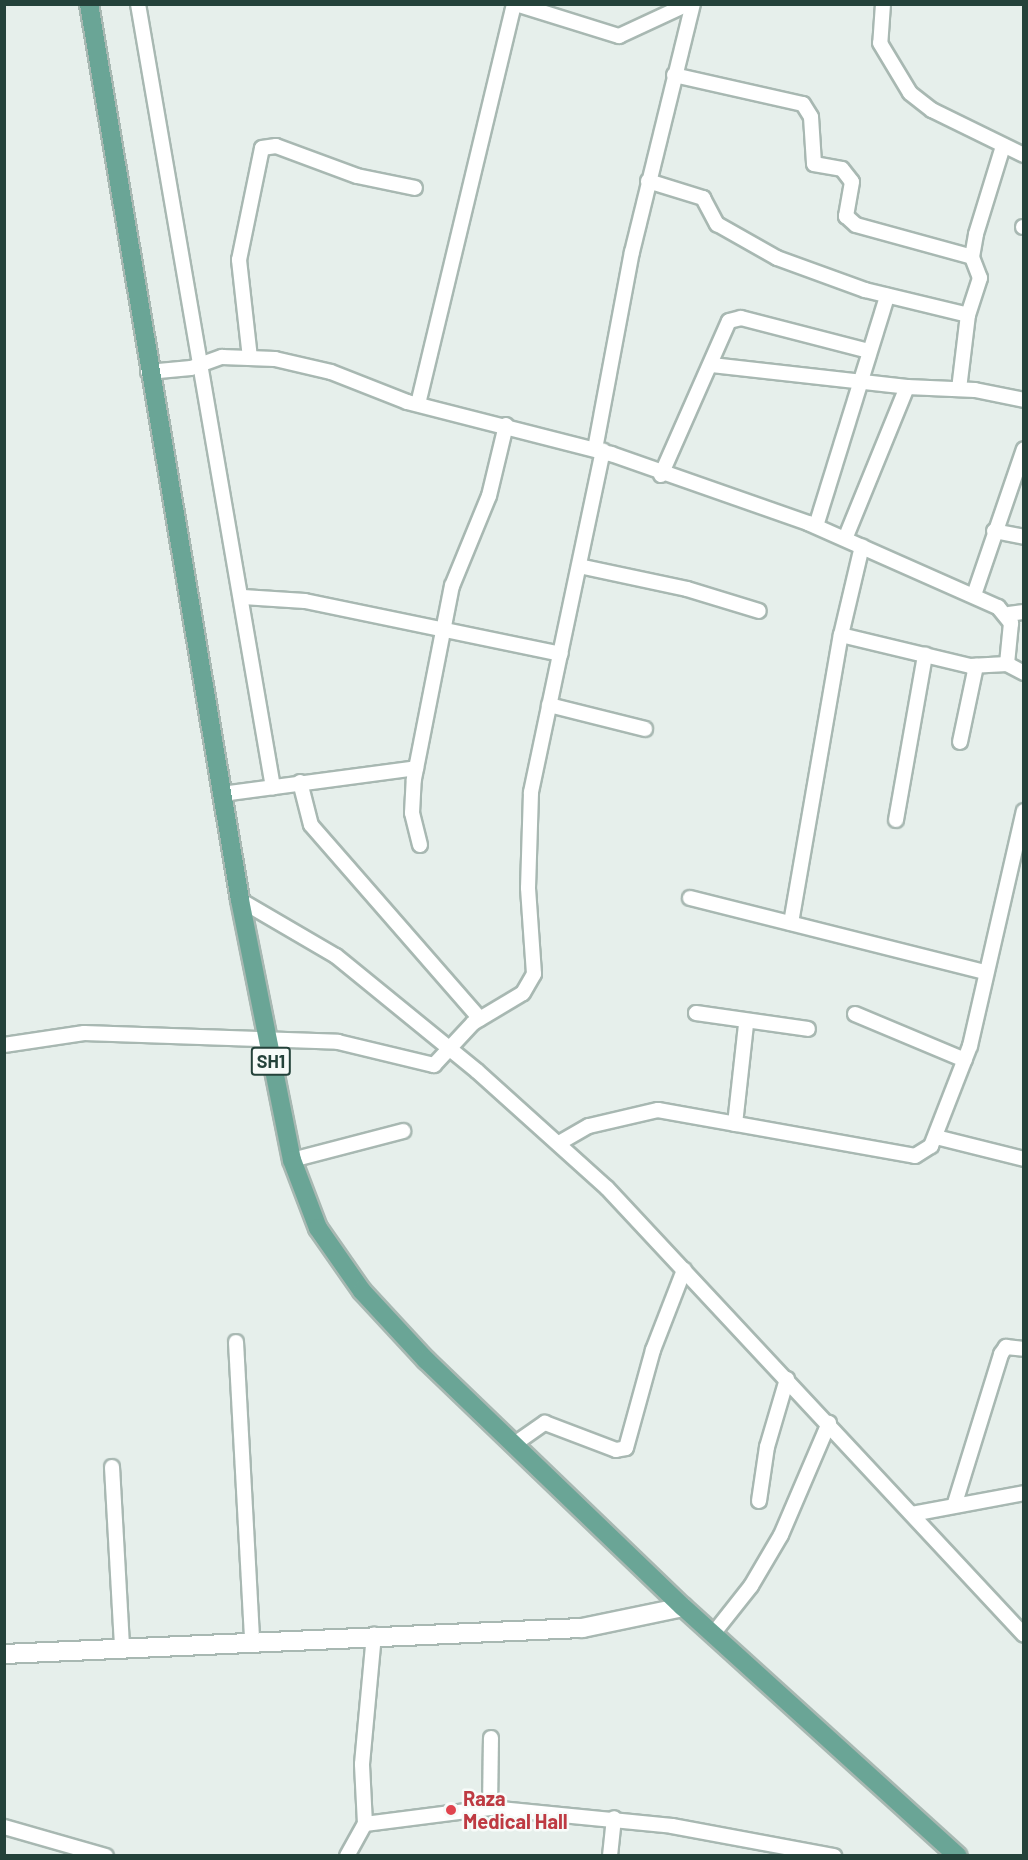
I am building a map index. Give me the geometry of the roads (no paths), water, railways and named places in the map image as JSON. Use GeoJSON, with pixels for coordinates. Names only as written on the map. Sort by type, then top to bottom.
{"type":"FeatureCollection","features":[{"type":"Feature","properties":{"kind":"main road","name":"SH1"},"geometry":{"type":"LineString","coordinates":[[89,4],[148,372],[240,900],[292,1160],[318,1228],[362,1291],[513,1445],[682,1607],[958,1856]]}},
{"type":"Feature","properties":{"kind":"street"},"geometry":{"type":"LineString","coordinates":[[138,4],[243,597],[273,787]]}},
{"type":"Feature","properties":{"kind":"street"},"geometry":{"type":"LineString","coordinates":[[418,404],[515,4],[620,36],[688,4]]}},
{"type":"Feature","properties":{"kind":"street"},"geometry":{"type":"LineString","coordinates":[[4,1045],[84,1033],[268,1042],[338,1042],[434,1065],[480,1019],[533,983],[531,792],[579,566],[648,181],[693,4]]}},
{"type":"Feature","properties":{"kind":"street"},"geometry":{"type":"LineString","coordinates":[[883,4],[880,44],[910,93],[1002,146],[1023,155]]}},
{"type":"Feature","properties":{"kind":"street"},"geometry":{"type":"LineString","coordinates":[[674,75],[803,104],[811,117],[814,164],[842,169],[852,182],[846,216],[856,225],[972,257]]}},
{"type":"Feature","properties":{"kind":"street"},"geometry":{"type":"LineString","coordinates":[[250,358],[239,260],[262,148],[276,146],[357,176],[415,188]]}},
{"type":"Feature","properties":{"kind":"street"},"geometry":{"type":"LineString","coordinates":[[959,389],[968,315],[980,278],[972,257],[1002,146]]}},
{"type":"Feature","properties":{"kind":"street"},"geometry":{"type":"LineString","coordinates":[[648,181],[703,198],[717,224],[760,251],[887,296],[968,315]]}},
{"type":"Feature","properties":{"kind":"street"},"geometry":{"type":"LineString","coordinates":[[816,526],[887,296]]}},
{"type":"Feature","properties":{"kind":"street"},"geometry":{"type":"LineString","coordinates":[[661,475],[712,365],[729,321],[741,318],[869,351]]}},
{"type":"Feature","properties":{"kind":"street"},"geometry":{"type":"LineString","coordinates":[[148,372],[202,364],[222,357],[250,358],[331,372],[418,404],[599,450],[661,475],[816,526],[974,595],[1008,614],[1023,612]]}},
{"type":"Feature","properties":{"kind":"street"},"geometry":{"type":"LineString","coordinates":[[712,365],[907,387],[959,389],[1023,400]]}},
{"type":"Feature","properties":{"kind":"street"},"geometry":{"type":"LineString","coordinates":[[845,538],[907,387]]}},
{"type":"Feature","properties":{"kind":"street"},"geometry":{"type":"LineString","coordinates":[[420,845],[412,813],[416,768],[457,566],[489,496],[506,425]]}},
{"type":"Feature","properties":{"kind":"street"},"geometry":{"type":"LineString","coordinates":[[974,595],[1023,449]]}},
{"type":"Feature","properties":{"kind":"street"},"geometry":{"type":"LineString","coordinates":[[994,531],[1023,537]]}},
{"type":"Feature","properties":{"kind":"street"},"geometry":{"type":"LineString","coordinates":[[791,923],[841,635],[862,546]]}},
{"type":"Feature","properties":{"kind":"street"},"geometry":{"type":"LineString","coordinates":[[579,566],[677,586],[759,611]]}},
{"type":"Feature","properties":{"kind":"street"},"geometry":{"type":"LineString","coordinates":[[243,597],[305,601],[561,654]]}},
{"type":"Feature","properties":{"kind":"street"},"geometry":{"type":"LineString","coordinates":[[1007,664],[1008,614]]}},
{"type":"Feature","properties":{"kind":"street"},"geometry":{"type":"LineString","coordinates":[[841,635],[976,666],[1007,664],[1023,673]]}},
{"type":"Feature","properties":{"kind":"street"},"geometry":{"type":"LineString","coordinates":[[896,820],[925,655]]}},
{"type":"Feature","properties":{"kind":"street"},"geometry":{"type":"LineString","coordinates":[[960,742],[976,666]]}},
{"type":"Feature","properties":{"kind":"street"},"geometry":{"type":"LineString","coordinates":[[549,705],[645,729]]}},
{"type":"Feature","properties":{"kind":"street"},"geometry":{"type":"LineString","coordinates":[[222,794],[416,768]]}},
{"type":"Feature","properties":{"kind":"street"},"geometry":{"type":"LineString","coordinates":[[300,782],[310,825],[480,1019]]}},
{"type":"Feature","properties":{"kind":"street"},"geometry":{"type":"LineString","coordinates":[[559,1143],[589,1126],[642,1111],[674,1111],[915,1156],[936,1137],[965,1060],[1023,811]]}},
{"type":"Feature","properties":{"kind":"street"},"geometry":{"type":"LineString","coordinates":[[690,898],[985,972]]}},
{"type":"Feature","properties":{"kind":"street"},"geometry":{"type":"LineString","coordinates":[[240,900],[336,956],[559,1143],[684,1270],[829,1423],[1023,1635]]}},
{"type":"Feature","properties":{"kind":"street"},"geometry":{"type":"LineString","coordinates":[[696,1013],[746,1024],[808,1029]]}},
{"type":"Feature","properties":{"kind":"street"},"geometry":{"type":"LineString","coordinates":[[855,1014],[965,1060]]}},
{"type":"Feature","properties":{"kind":"street"},"geometry":{"type":"LineString","coordinates":[[735,1124],[746,1024]]}},
{"type":"Feature","properties":{"kind":"street"},"geometry":{"type":"LineString","coordinates":[[292,1160],[403,1131]]}},
{"type":"Feature","properties":{"kind":"street"},"geometry":{"type":"LineString","coordinates":[[936,1137],[1023,1159]]}},
{"type":"Feature","properties":{"kind":"street"},"geometry":{"type":"LineString","coordinates":[[513,1445],[545,1423],[616,1450],[626,1448],[653,1350],[684,1270]]}},
{"type":"Feature","properties":{"kind":"street"},"geometry":{"type":"LineString","coordinates":[[236,1342],[252,1642]]}},
{"type":"Feature","properties":{"kind":"street"},"geometry":{"type":"LineString","coordinates":[[955,1503],[1001,1354],[1006,1347],[1023,1349]]}},
{"type":"Feature","properties":{"kind":"street"},"geometry":{"type":"LineString","coordinates":[[759,1502],[767,1447],[787,1379]]}},
{"type":"Feature","properties":{"kind":"street"},"geometry":{"type":"LineString","coordinates":[[713,1634],[751,1586],[781,1535],[829,1423]]}},
{"type":"Feature","properties":{"kind":"street"},"geometry":{"type":"LineString","coordinates":[[112,1467],[122,1646]]}},
{"type":"Feature","properties":{"kind":"street"},"geometry":{"type":"LineString","coordinates":[[912,1514],[955,1503],[1023,1493]]}},
{"type":"Feature","properties":{"kind":"street"},"geometry":{"type":"LineString","coordinates":[[4,1654],[122,1646],[582,1628],[682,1607]]}},
{"type":"Feature","properties":{"kind":"street"},"geometry":{"type":"LineString","coordinates":[[346,1856],[365,1824],[362,1764],[374,1635]]}},
{"type":"Feature","properties":{"kind":"street"},"geometry":{"type":"LineString","coordinates":[[490,1808],[491,1738]]}},
{"type":"Feature","properties":{"kind":"street"},"geometry":{"type":"LineString","coordinates":[[365,1824],[490,1808],[614,1818],[834,1856]]}},
{"type":"Feature","properties":{"kind":"street"},"geometry":{"type":"LineString","coordinates":[[610,1856],[614,1818]]}},
{"type":"Feature","properties":{"kind":"street"},"geometry":{"type":"LineString","coordinates":[[4,1827],[106,1856]]}},
{"type":"Feature","properties":{"kind":"place","name":"Raza Medical Hall"},"geometry":{"type":"Point","coordinates":[451,1810]}}]}
